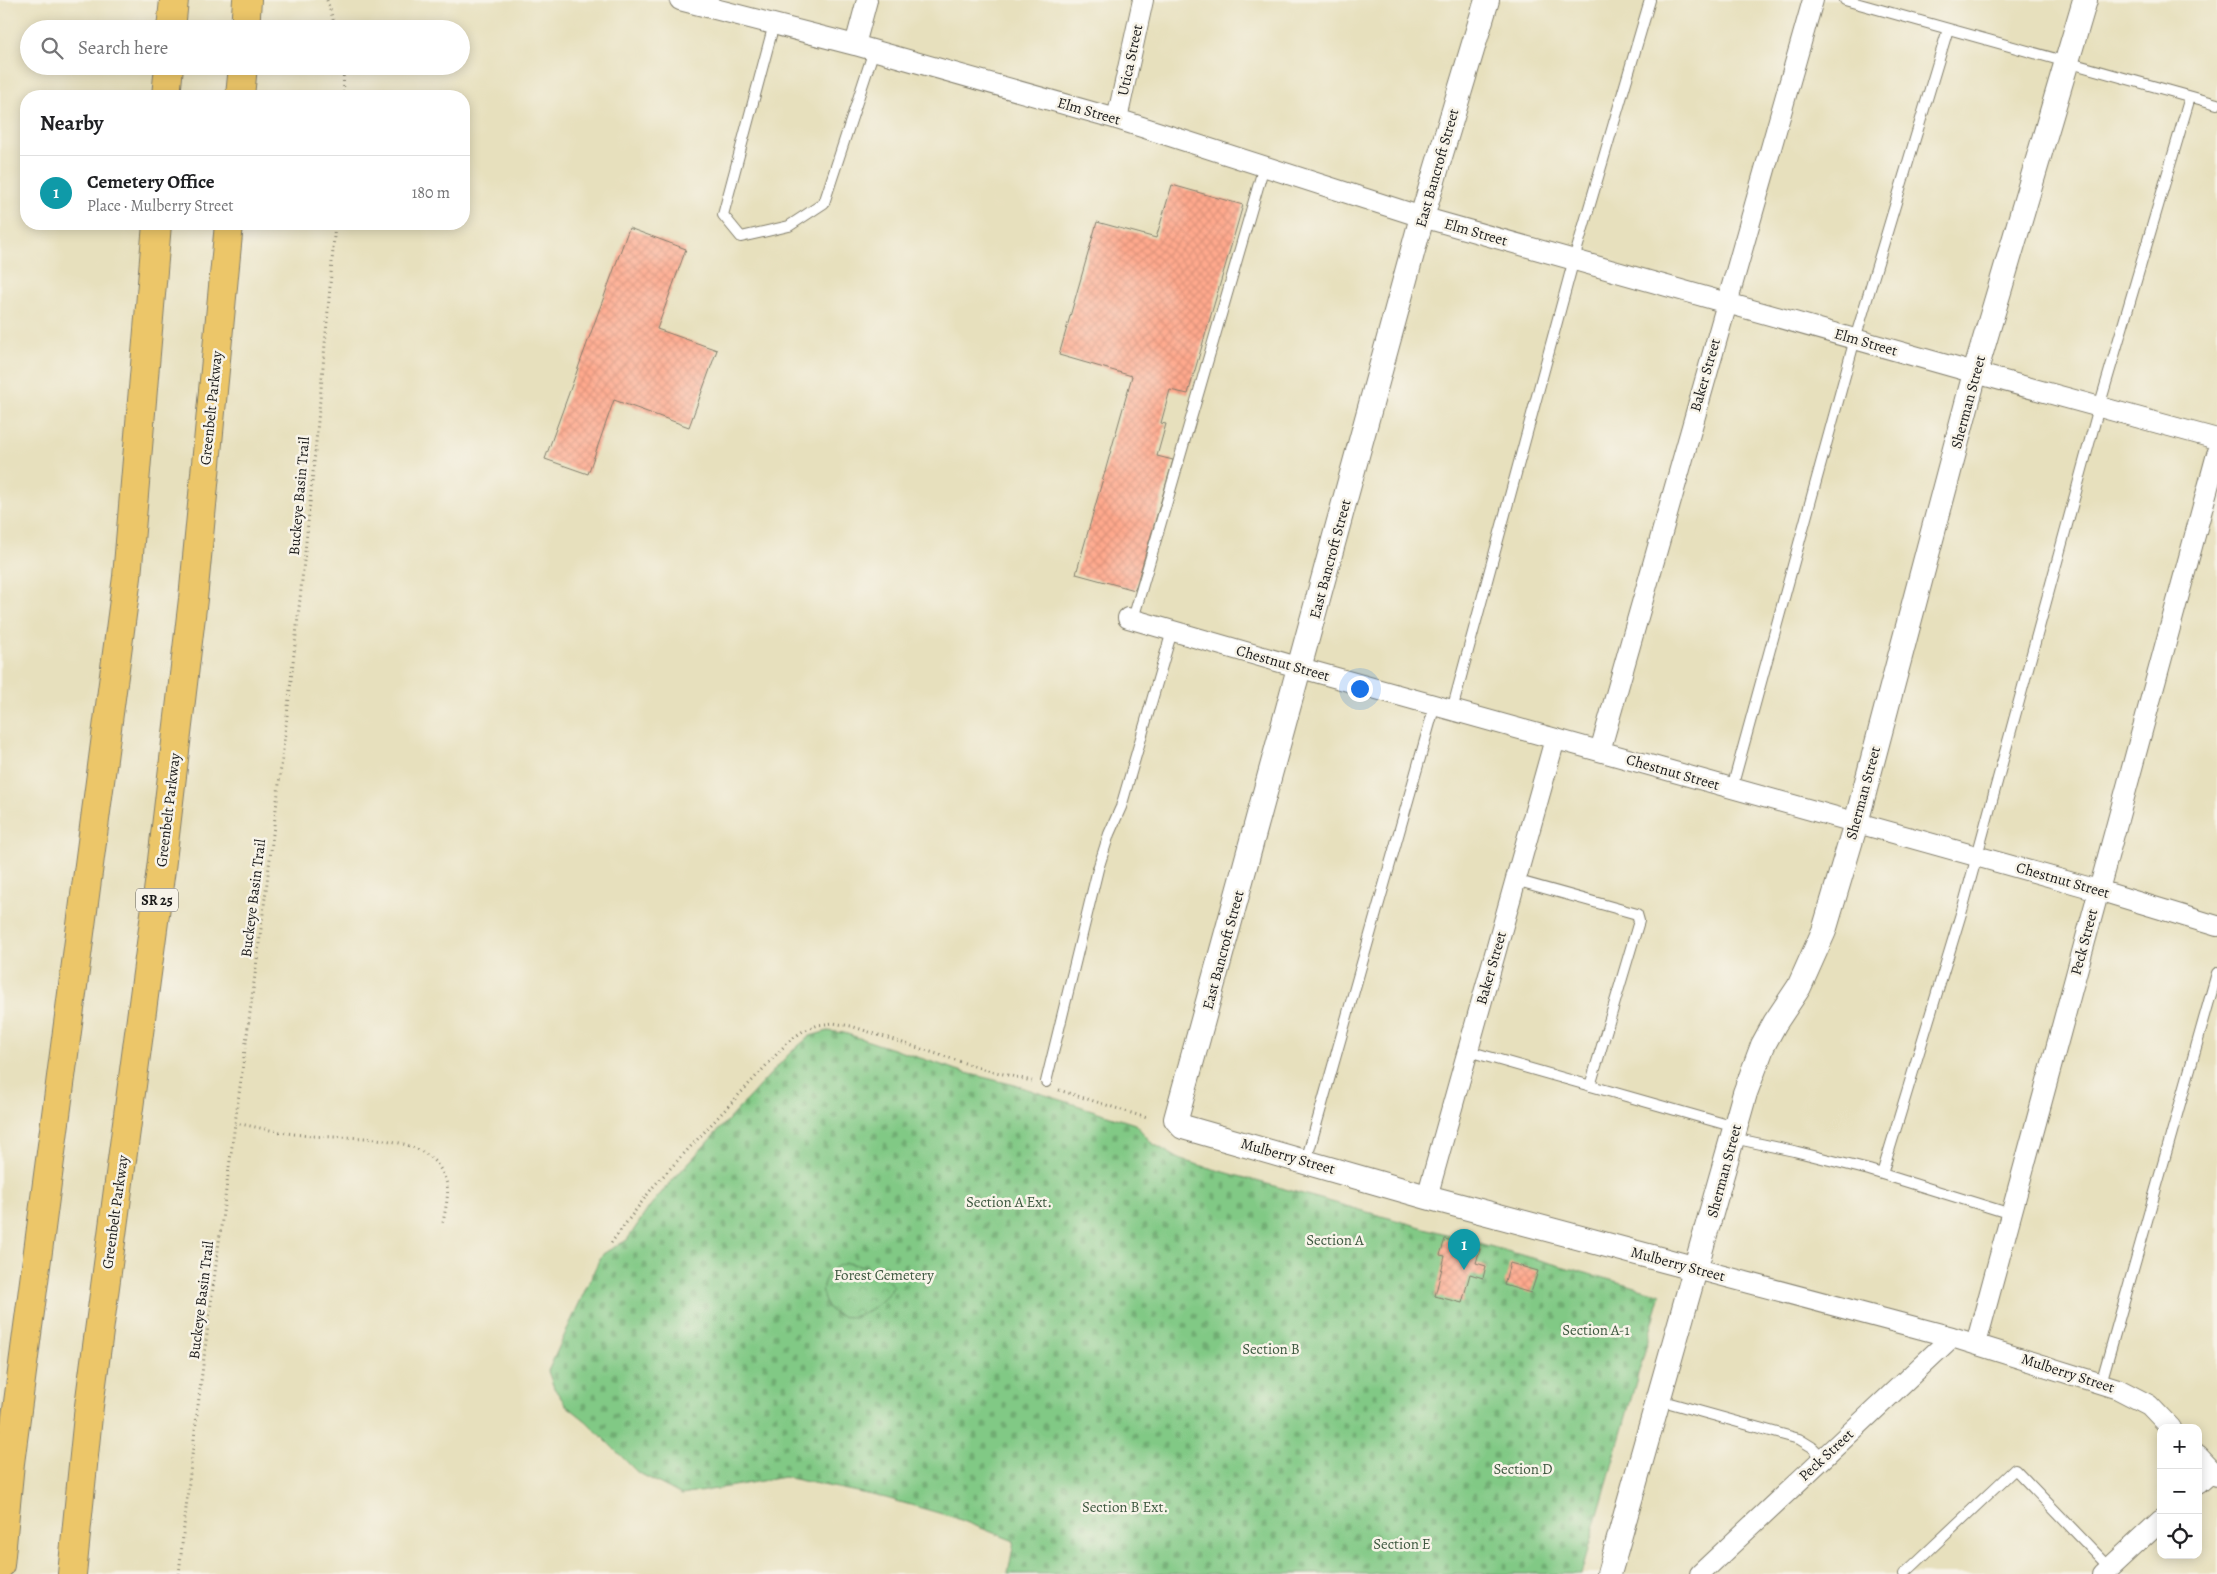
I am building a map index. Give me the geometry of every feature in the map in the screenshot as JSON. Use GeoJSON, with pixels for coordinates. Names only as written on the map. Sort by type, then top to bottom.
{"type":"FeatureCollection","features":[{"type":"Feature","properties":{"kind":"main road"},"geometry":{"type":"LineString","coordinates":[[172,20],[174,0]]}},
{"type":"Feature","properties":{"kind":"main road"},"geometry":{"type":"LineString","coordinates":[[246,20],[247,0]]}},
{"type":"Feature","properties":{"kind":"main road"},"geometry":{"type":"LineString","coordinates":[[167,90],[168,75]]}},
{"type":"Feature","properties":{"kind":"main road"},"geometry":{"type":"LineString","coordinates":[[241,90],[242,75]]}},
{"type":"Feature","properties":{"kind":"main road"},"geometry":{"type":"LineString","coordinates":[[0,1566],[11,1453],[127,577],[156,230]]}},
{"type":"Feature","properties":{"kind":"main road","name":"Greenbelt Parkway"},"geometry":{"type":"LineString","coordinates":[[72,1574],[89,1406],[159,879],[191,609],[228,230]]}},
{"type":"Feature","properties":{"kind":"street","name":"Elm Street"},"geometry":{"type":"LineString","coordinates":[[680,0],[874,50],[1117,119],[1422,217],[1975,374],[2217,439]]}},
{"type":"Feature","properties":{"kind":"street"},"geometry":{"type":"LineString","coordinates":[[854,45],[867,0]]}},
{"type":"Feature","properties":{"kind":"street","name":"Utica Street"},"geometry":{"type":"LineString","coordinates":[[1117,119],[1143,0]]}},
{"type":"Feature","properties":{"kind":"street","name":"East Bancroft Street"},"geometry":{"type":"LineString","coordinates":[[1176,1119],[1422,217],[1487,0]]}},
{"type":"Feature","properties":{"kind":"street","name":"Baker Street"},"geometry":{"type":"LineString","coordinates":[[1600,751],[1813,0]]}},
{"type":"Feature","properties":{"kind":"street","name":"Sherman Street"},"geometry":{"type":"LineString","coordinates":[[1609,1574],[1697,1269],[1745,1093],[1764,1044],[1775,1023],[1799,987],[1824,931],[1856,823],[1975,374],[2085,0]]}},
{"type":"Feature","properties":{"kind":"street","name":"Peck Street"},"geometry":{"type":"LineString","coordinates":[[1976,1344],[2217,454]]}},
{"type":"Feature","properties":{"kind":"street","name":"Chestnut Street"},"geometry":{"type":"LineString","coordinates":[[1131,618],[1300,668],[2098,890],[2217,926]]}},
{"type":"Feature","properties":{"kind":"street","name":"Baker Street"},"geometry":{"type":"LineString","coordinates":[[1427,1197],[1555,739]]}},
{"type":"Feature","properties":{"kind":"street","name":"Mulberry Street"},"geometry":{"type":"LineString","coordinates":[[1176,1119],[1183,1127],[1427,1197],[1976,1344],[2132,1394],[2149,1405],[2167,1424]]}},
{"type":"Feature","properties":{"kind":"street","name":"Peck Street"},"geometry":{"type":"LineString","coordinates":[[1700,1574],[1952,1337]]}},
{"type":"Feature","properties":{"kind":"street"},"geometry":{"type":"LineString","coordinates":[[2202,1461],[2212,1475]]}},
{"type":"Feature","properties":{"kind":"street"},"geometry":{"type":"LineString","coordinates":[[2110,1572],[2157,1524]]}},
{"type":"Feature","properties":{"kind":"lane"},"geometry":{"type":"LineString","coordinates":[[1306,1161],[1444,708],[1650,0]]}},
{"type":"Feature","properties":{"kind":"lane"},"geometry":{"type":"LineString","coordinates":[[1845,0],[2217,104]]}},
{"type":"Feature","properties":{"kind":"lane"},"geometry":{"type":"LineString","coordinates":[[774,24],[723,215],[741,237],[789,226],[824,203],[874,50]]}},
{"type":"Feature","properties":{"kind":"lane"},"geometry":{"type":"LineString","coordinates":[[1732,788],[1855,339],[1948,29]]}},
{"type":"Feature","properties":{"kind":"lane"},"geometry":{"type":"LineString","coordinates":[[1882,1174],[1963,908],[2099,407],[2190,97]]}},
{"type":"Feature","properties":{"kind":"lane"},"geometry":{"type":"LineString","coordinates":[[1131,618],[1264,166]]}},
{"type":"Feature","properties":{"kind":"lane"},"geometry":{"type":"LineString","coordinates":[[1043,1083],[1098,869],[1109,834],[1121,808],[1172,631]]}},
{"type":"Feature","properties":{"kind":"lane"},"geometry":{"type":"LineString","coordinates":[[1515,880],[1637,914],[1639,921],[1590,1086]]}},
{"type":"Feature","properties":{"kind":"lane"},"geometry":{"type":"LineString","coordinates":[[2101,1383],[2217,973]]}},
{"type":"Feature","properties":{"kind":"lane"},"geometry":{"type":"LineString","coordinates":[[1468,1051],[1590,1086],[1734,1133],[1882,1174],[2011,1214]]}},
{"type":"Feature","properties":{"kind":"lane"},"geometry":{"type":"LineString","coordinates":[[1659,1400],[1799,1440],[1812,1447],[1823,1458]]}},
{"type":"Feature","properties":{"kind":"lane"},"geometry":{"type":"LineString","coordinates":[[1904,1574],[2015,1469],[2110,1572]]}},
{"type":"Feature","properties":{"kind":"path"},"geometry":{"type":"LineString","coordinates":[[326,0],[333,20]]}},
{"type":"Feature","properties":{"kind":"path"},"geometry":{"type":"LineString","coordinates":[[343,75],[344,90]]}},
{"type":"Feature","properties":{"kind":"path","name":"Buckeye Basin Trail"},"geometry":{"type":"LineString","coordinates":[[180,1574],[205,1355],[272,844],[300,604],[334,230]]}},
{"type":"Feature","properties":{"kind":"path"},"geometry":{"type":"LineString","coordinates":[[611,1243],[653,1187],[769,1061],[789,1041],[803,1031],[818,1025],[832,1023],[851,1026],[983,1069],[1043,1083]]}},
{"type":"Feature","properties":{"kind":"path"},"geometry":{"type":"LineString","coordinates":[[1058,1090],[1147,1118]]}},
{"type":"Feature","properties":{"kind":"path"},"geometry":{"type":"LineString","coordinates":[[235,1123],[302,1135],[397,1141],[423,1151],[437,1165],[447,1182],[447,1203],[443,1223]]}},
{"type":"Feature","properties":{"kind":"green space","name":"Forest Cemetery"},"geometry":{"type":"Polygon","coordinates":[[[828,1031],[844,1033],[966,1073],[1015,1085],[1135,1124],[1152,1143],[1181,1160],[1661,1294],[1581,1574],[1008,1574],[1014,1541],[953,1517],[886,1498],[784,1477],[682,1495],[637,1472],[586,1421],[566,1405],[554,1388],[548,1371],[599,1260],[604,1253],[627,1240],[650,1206],[668,1185],[789,1054],[810,1036],[828,1031]]]}},
{"type":"Feature","properties":{"kind":"green space"},"geometry":{"type":"Polygon","coordinates":[[[847,1263],[864,1266],[893,1286],[887,1296],[878,1304],[855,1316],[841,1316],[831,1311],[825,1301],[823,1290],[825,1278],[833,1269],[847,1263]]]}},
{"type":"Feature","properties":{"kind":"building"},"geometry":{"type":"Polygon","coordinates":[[[1172,185],[1243,205],[1188,394],[1170,390],[1161,423],[1166,424],[1157,456],[1173,460],[1135,590],[1076,574],[1132,376],[1059,355],[1097,222],[1156,238],[1172,185]]]}},
{"type":"Feature","properties":{"kind":"building"},"geometry":{"type":"Polygon","coordinates":[[[629,228],[686,249],[657,329],[717,350],[689,427],[614,400],[588,474],[545,459],[629,228]]]}},
{"type":"Feature","properties":{"kind":"building"},"geometry":{"type":"Polygon","coordinates":[[[1445,1239],[1480,1249],[1476,1263],[1486,1266],[1483,1278],[1470,1274],[1462,1303],[1435,1296],[1445,1256],[1440,1255],[1445,1239]]]}},
{"type":"Feature","properties":{"kind":"building"},"geometry":{"type":"Polygon","coordinates":[[[1510,1263],[1538,1271],[1531,1293],[1504,1285],[1510,1263]]]}},
{"type":"Feature","properties":{"kind":"place","name":"Cemetery Office"},"geometry":{"type":"Point","coordinates":[1464,1270]}},
{"type":"Feature","properties":{"kind":"park label","name":"Section A Ext."},"geometry":{"type":"Point","coordinates":[1009,1202]}},
{"type":"Feature","properties":{"kind":"park label","name":"Section A"},"geometry":{"type":"Point","coordinates":[1335,1240]}},
{"type":"Feature","properties":{"kind":"park label","name":"Section A-1"},"geometry":{"type":"Point","coordinates":[1596,1330]}},
{"type":"Feature","properties":{"kind":"park label","name":"Section B"},"geometry":{"type":"Point","coordinates":[1271,1349]}},
{"type":"Feature","properties":{"kind":"park label","name":"Section D"},"geometry":{"type":"Point","coordinates":[1523,1469]}},
{"type":"Feature","properties":{"kind":"park label","name":"Section B Ext."},"geometry":{"type":"Point","coordinates":[1125,1507]}},
{"type":"Feature","properties":{"kind":"park label","name":"Section E"},"geometry":{"type":"Point","coordinates":[1402,1544]}}]}
